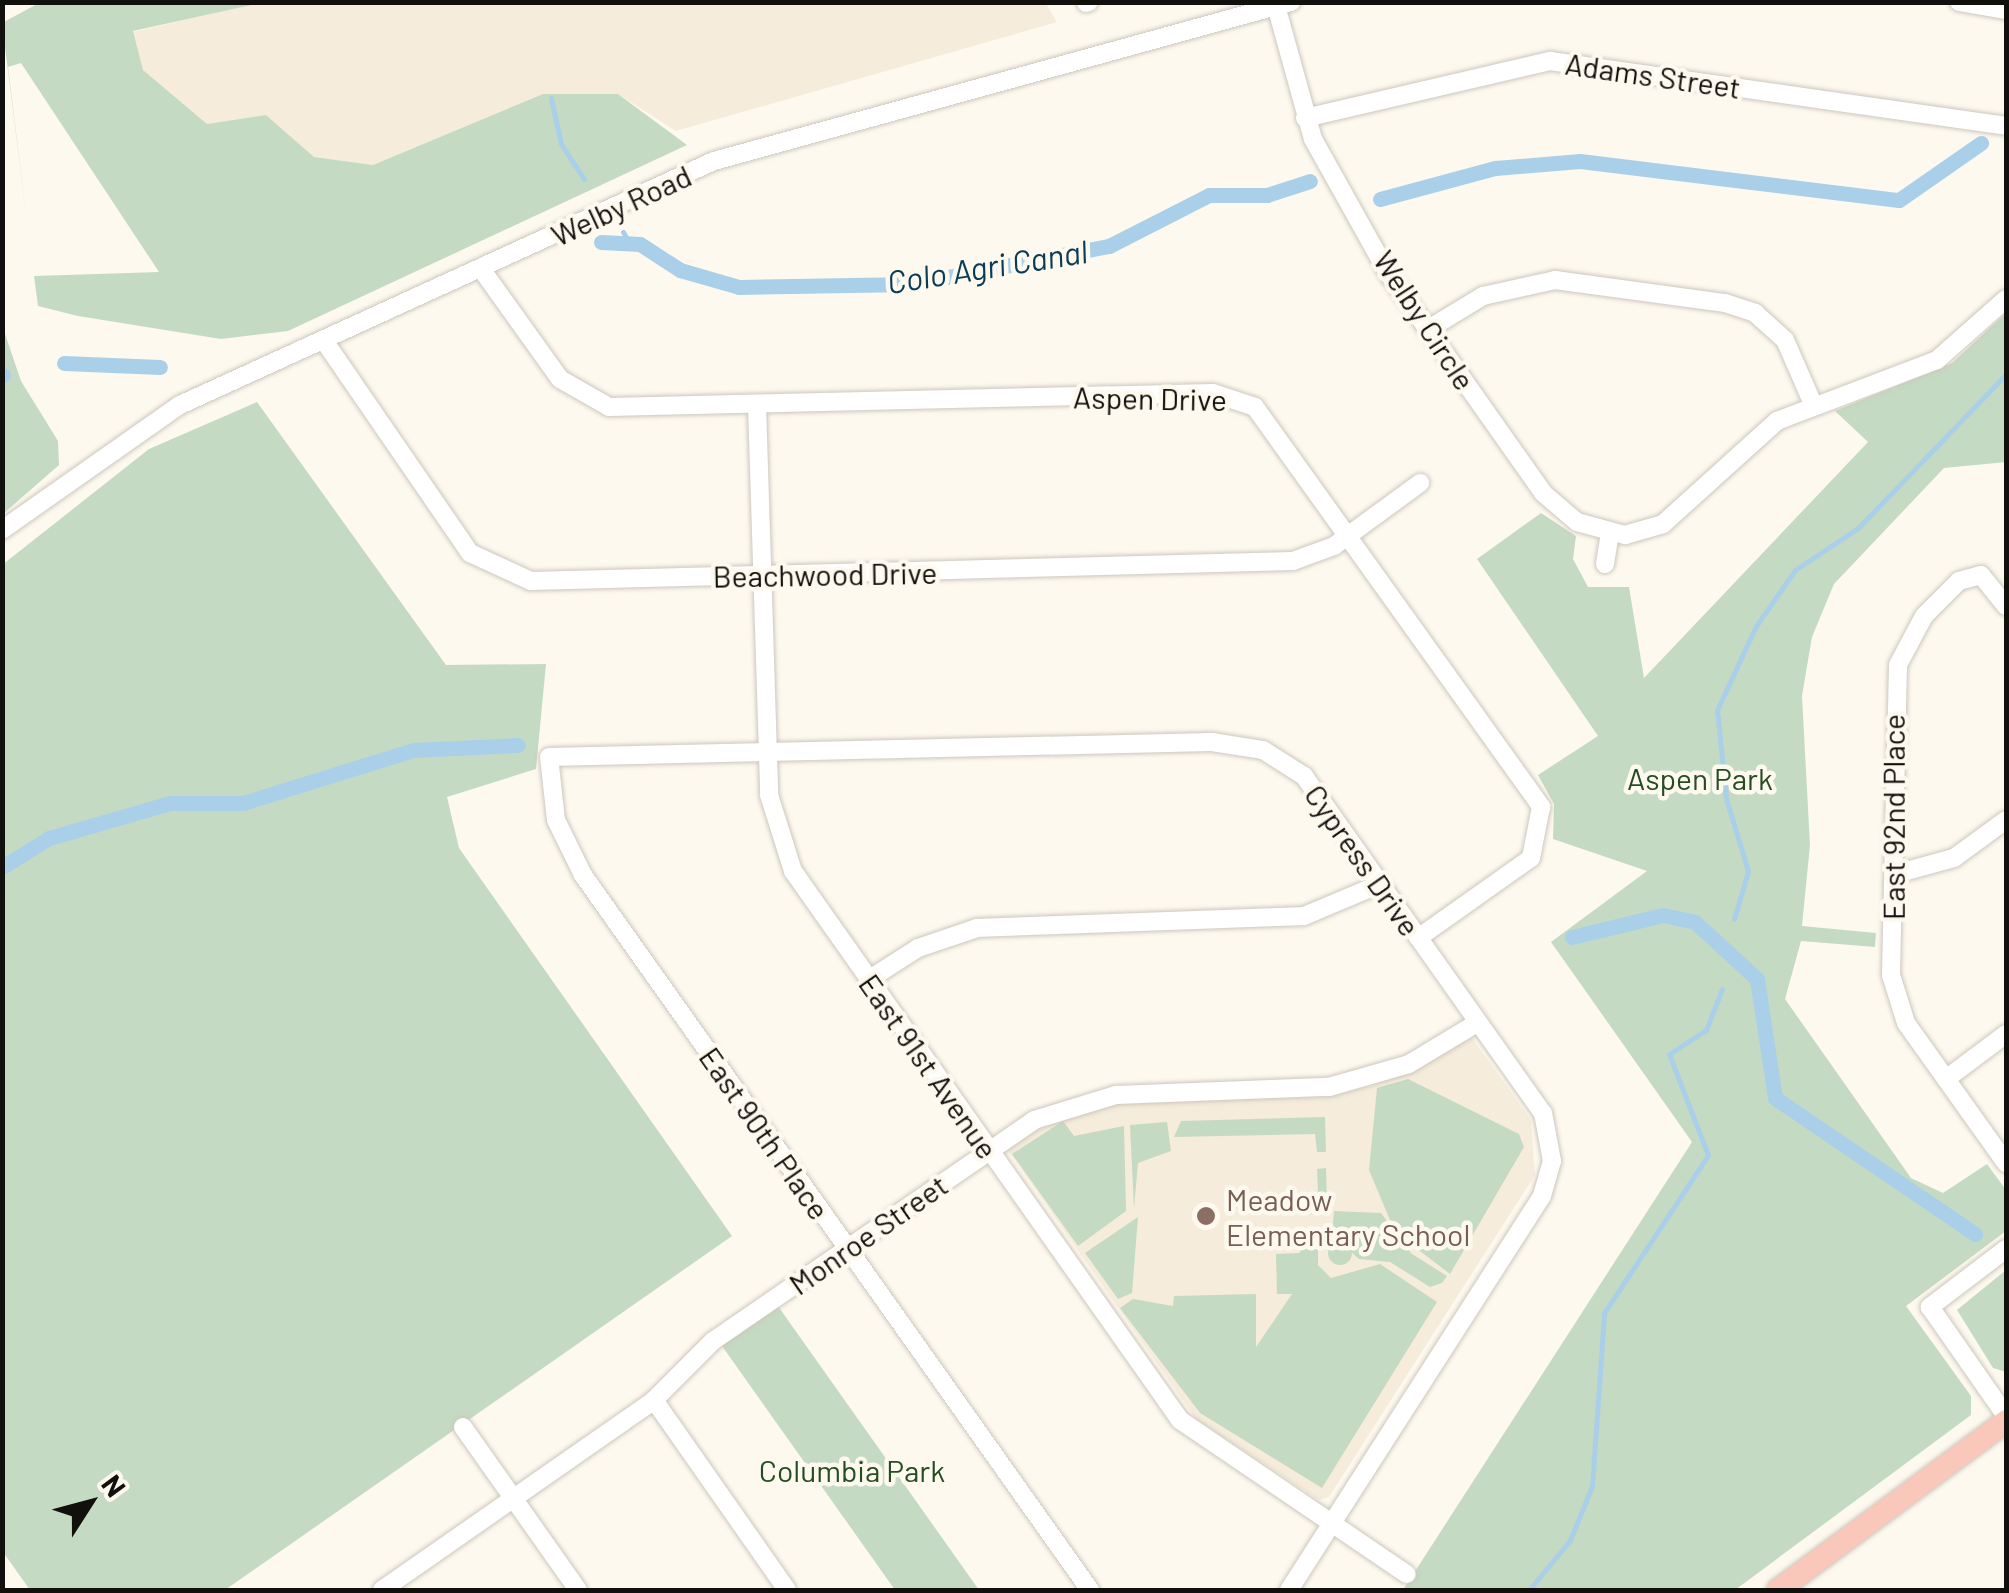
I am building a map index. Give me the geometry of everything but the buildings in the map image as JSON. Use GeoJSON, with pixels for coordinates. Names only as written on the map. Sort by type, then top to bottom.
{"type":"FeatureCollection","features":[{"type":"Feature","properties":{"kind":"main road"},"geometry":{"type":"LineString","coordinates":[[1778,1590],[2006,1418]]}},
{"type":"Feature","properties":{"kind":"street"},"geometry":{"type":"LineString","coordinates":[[1959,2],[2006,10]]}},
{"type":"Feature","properties":{"kind":"street","name":"Welby Circle"},"geometry":{"type":"LineString","coordinates":[[1280,4],[1304,118],[1427,330],[1554,506],[1610,534]]}},
{"type":"Feature","properties":{"kind":"street","name":"Welby Road"},"geometry":{"type":"LineString","coordinates":[[2,530],[162,415],[776,137],[1280,4]]}},
{"type":"Feature","properties":{"kind":"street","name":"Adams Street"},"geometry":{"type":"LineString","coordinates":[[1304,118],[1550,61],[2006,126]]}},
{"type":"Feature","properties":{"kind":"street","name":"Aspen Drive"},"geometry":{"type":"LineString","coordinates":[[482,270],[560,379],[586,398],[618,408],[1225,394],[1262,413],[1541,807],[1532,858],[1418,938]]}},
{"type":"Feature","properties":{"kind":"street"},"geometry":{"type":"LineString","coordinates":[[1427,330],[1483,296],[1554,280],[1725,303],[1755,314],[1784,340],[1813,404]]}},
{"type":"Feature","properties":{"kind":"street"},"geometry":{"type":"LineString","coordinates":[[1606,564],[1610,534],[1644,532],[1685,512],[1777,421],[1813,404],[1937,360],[2006,299]]}},
{"type":"Feature","properties":{"kind":"street","name":"Beachwood Drive"},"geometry":{"type":"LineString","coordinates":[[325,342],[460,541],[490,570],[548,582],[1293,561],[1350,534],[1420,483]]}},
{"type":"Feature","properties":{"kind":"street","name":"East 91st Avenue"},"geometry":{"type":"LineString","coordinates":[[756,404],[764,577],[766,753],[784,854],[868,980],[1180,1420],[1407,1574]]}},
{"type":"Feature","properties":{"kind":"street","name":"East 92nd Place"},"geometry":{"type":"LineString","coordinates":[[2006,606],[1981,575],[1970,576],[1924,616],[1903,652],[1893,697],[1898,873],[1894,991],[1946,1079],[2006,1163]]}},
{"type":"Feature","properties":{"kind":"street","name":"Cypress Drive"},"geometry":{"type":"LineString","coordinates":[[549,757],[1248,746],[1304,776],[1548,1125],[1547,1187],[1289,1590]]}},
{"type":"Feature","properties":{"kind":"street","name":"East 90th Place"},"geometry":{"type":"LineString","coordinates":[[549,757],[567,849],[1090,1590]]}},
{"type":"Feature","properties":{"kind":"street"},"geometry":{"type":"LineString","coordinates":[[1898,873],[1954,858],[2006,820]]}},
{"type":"Feature","properties":{"kind":"street"},"geometry":{"type":"LineString","coordinates":[[868,980],[918,948],[977,928],[1304,916],[1380,884]]}},
{"type":"Feature","properties":{"kind":"street","name":"Monroe Street"},"geometry":{"type":"LineString","coordinates":[[382,1590],[654,1400],[713,1341],[988,1150],[1052,1112],[1101,1098],[1366,1078],[1478,1023]]}},
{"type":"Feature","properties":{"kind":"street"},"geometry":{"type":"LineString","coordinates":[[1946,1079],[2006,1034]]}},
{"type":"Feature","properties":{"kind":"street"},"geometry":{"type":"LineString","coordinates":[[2006,1249],[1930,1307],[2006,1418]]}},
{"type":"Feature","properties":{"kind":"street"},"geometry":{"type":"LineString","coordinates":[[654,1400],[787,1590]]}},
{"type":"Feature","properties":{"kind":"street"},"geometry":{"type":"LineString","coordinates":[[462,1427],[578,1590]]}},
{"type":"Feature","properties":{"kind":"shaded area"},"geometry":{"type":"Polygon","coordinates":[[[261,2],[1045,2],[1057,22],[676,131],[618,94],[543,94],[373,165],[314,157],[266,115],[207,124],[143,70],[133,32],[261,2]]]}},
{"type":"Feature","properties":{"kind":"shaded area"},"geometry":{"type":"Polygon","coordinates":[[[1472,1038],[1531,1120],[1535,1175],[1329,1497],[1319,1500],[1196,1419],[1007,1149],[1052,1121],[1116,1103],[1326,1097],[1375,1085],[1472,1038]]]}},
{"type":"Feature","properties":{"kind":"green space"},"geometry":{"type":"Polygon","coordinates":[[[39,3],[261,3],[133,31],[143,70],[207,124],[266,115],[314,157],[373,165],[543,94],[618,94],[687,145],[288,331],[221,339],[78,316],[38,306],[34,276],[159,272],[21,63],[8,67],[29,238],[2,23],[39,3]]]}},
{"type":"Feature","properties":{"kind":"green space","name":"Aspen Park"},"geometry":{"type":"Polygon","coordinates":[[[2006,313],[2006,462],[1944,468],[1834,584],[1812,637],[1802,696],[1810,845],[1802,926],[1876,933],[1875,947],[1801,941],[1785,999],[1911,1178],[1943,1193],[1987,1164],[2006,1190],[2006,1231],[1906,1306],[1971,1396],[1971,1415],[1735,1590],[1403,1590],[1692,1142],[1551,942],[1647,871],[1553,839],[1554,804],[1538,775],[1598,736],[1477,559],[1541,513],[1576,536],[1573,559],[1588,587],[1629,587],[1644,678],[1868,442],[1835,411],[1952,363],[2006,313]]]}},
{"type":"Feature","properties":{"kind":"green space"},"geometry":{"type":"Polygon","coordinates":[[[2,325],[21,381],[58,441],[59,465],[3,514],[2,325]]]}},
{"type":"Feature","properties":{"kind":"green space"},"geometry":{"type":"Polygon","coordinates":[[[257,402],[446,665],[546,664],[536,769],[447,797],[459,848],[732,1236],[225,1590],[30,1590],[3,1552],[2,565],[149,449],[257,402]]]}},
{"type":"Feature","properties":{"kind":"green space"},"geometry":{"type":"Polygon","coordinates":[[[1408,1079],[1519,1134],[1524,1147],[1450,1274],[1395,1232],[1369,1170],[1377,1088],[1408,1079]]]}},
{"type":"Feature","properties":{"kind":"green space"},"geometry":{"type":"Polygon","coordinates":[[[1325,1117],[1326,1152],[1317,1152],[1315,1134],[1174,1137],[1181,1121],[1325,1117]]]}},
{"type":"Feature","properties":{"kind":"green space"},"geometry":{"type":"Polygon","coordinates":[[[1063,1121],[1074,1136],[1124,1126],[1126,1211],[1078,1246],[1012,1154],[1063,1121]]]}},
{"type":"Feature","properties":{"kind":"green space"},"geometry":{"type":"Polygon","coordinates":[[[1167,1122],[1171,1151],[1138,1163],[1134,1209],[1130,1125],[1167,1122]]]}},
{"type":"Feature","properties":{"kind":"green space"},"geometry":{"type":"Polygon","coordinates":[[[1326,1168],[1327,1206],[1293,1204],[1292,1195],[1318,1194],[1317,1169],[1326,1168]]]}},
{"type":"Feature","properties":{"kind":"green space"},"geometry":{"type":"Polygon","coordinates":[[[1334,1211],[1381,1213],[1412,1254],[1447,1276],[1442,1283],[1430,1287],[1390,1262],[1359,1259],[1332,1235],[1334,1211]]]}},
{"type":"Feature","properties":{"kind":"green space"},"geometry":{"type":"Polygon","coordinates":[[[1138,1217],[1132,1293],[1118,1299],[1085,1253],[1138,1217]]]}},
{"type":"Feature","properties":{"kind":"green space"},"geometry":{"type":"Polygon","coordinates":[[[1340,1241],[1349,1244],[1349,1262],[1340,1265],[1331,1262],[1328,1253],[1331,1244],[1340,1241]]]}},
{"type":"Feature","properties":{"kind":"green space"},"geometry":{"type":"Polygon","coordinates":[[[1300,1243],[1318,1244],[1318,1265],[1331,1278],[1380,1264],[1437,1302],[1322,1488],[1200,1413],[1120,1308],[1133,1299],[1173,1306],[1174,1296],[1256,1294],[1256,1347],[1292,1294],[1277,1294],[1276,1254],[1300,1253],[1300,1243]]]}},
{"type":"Feature","properties":{"kind":"green space"},"geometry":{"type":"Polygon","coordinates":[[[2006,1270],[2006,1372],[1993,1368],[1957,1310],[2006,1270]]]}},
{"type":"Feature","properties":{"kind":"green space","name":"Columbia Park"},"geometry":{"type":"Polygon","coordinates":[[[773,1299],[979,1590],[895,1590],[717,1339],[773,1299]]]}},
{"type":"Feature","properties":{"kind":"waterway"},"geometry":{"type":"LineString","coordinates":[[551,98],[561,144],[584,179]]}},
{"type":"Feature","properties":{"kind":"waterway","name":"Colo Agri Canal"},"geometry":{"type":"LineString","coordinates":[[1380,199],[1495,168],[1580,161],[1899,200],[1981,143]]}},
{"type":"Feature","properties":{"kind":"waterway","name":"Colo Agri Canal"},"geometry":{"type":"LineString","coordinates":[[601,242],[640,244],[680,270],[739,287],[911,284],[1109,246],[1209,195],[1267,195],[1310,181]]}},
{"type":"Feature","properties":{"kind":"waterway"},"geometry":{"type":"LineString","coordinates":[[623,232],[629,242]]}},
{"type":"Feature","properties":{"kind":"waterway","name":"Colo Agri Canal"},"geometry":{"type":"LineString","coordinates":[[64,363],[160,367]]}},
{"type":"Feature","properties":{"kind":"waterway"},"geometry":{"type":"LineString","coordinates":[[1734,919],[1748,871],[1726,798],[1717,710],[1756,626],[1795,570],[1858,528],[2006,374]]}},
{"type":"Feature","properties":{"kind":"waterway"},"geometry":{"type":"LineString","coordinates":[[2,867],[49,838],[170,803],[243,803],[413,750],[518,745]]}},
{"type":"Feature","properties":{"kind":"waterway"},"geometry":{"type":"LineString","coordinates":[[1572,937],[1663,915],[1695,922],[1757,979],[1775,1098],[1975,1234]]}},
{"type":"Feature","properties":{"kind":"waterway"},"geometry":{"type":"LineString","coordinates":[[1529,1590],[1570,1540],[1592,1486],[1604,1313],[1708,1155],[1669,1054],[1706,1030],[1722,989]]}},
{"type":"Feature","properties":{"kind":"place","name":"Meadow Elementary School"},"geometry":{"type":"Point","coordinates":[1206,1216]}}]}
